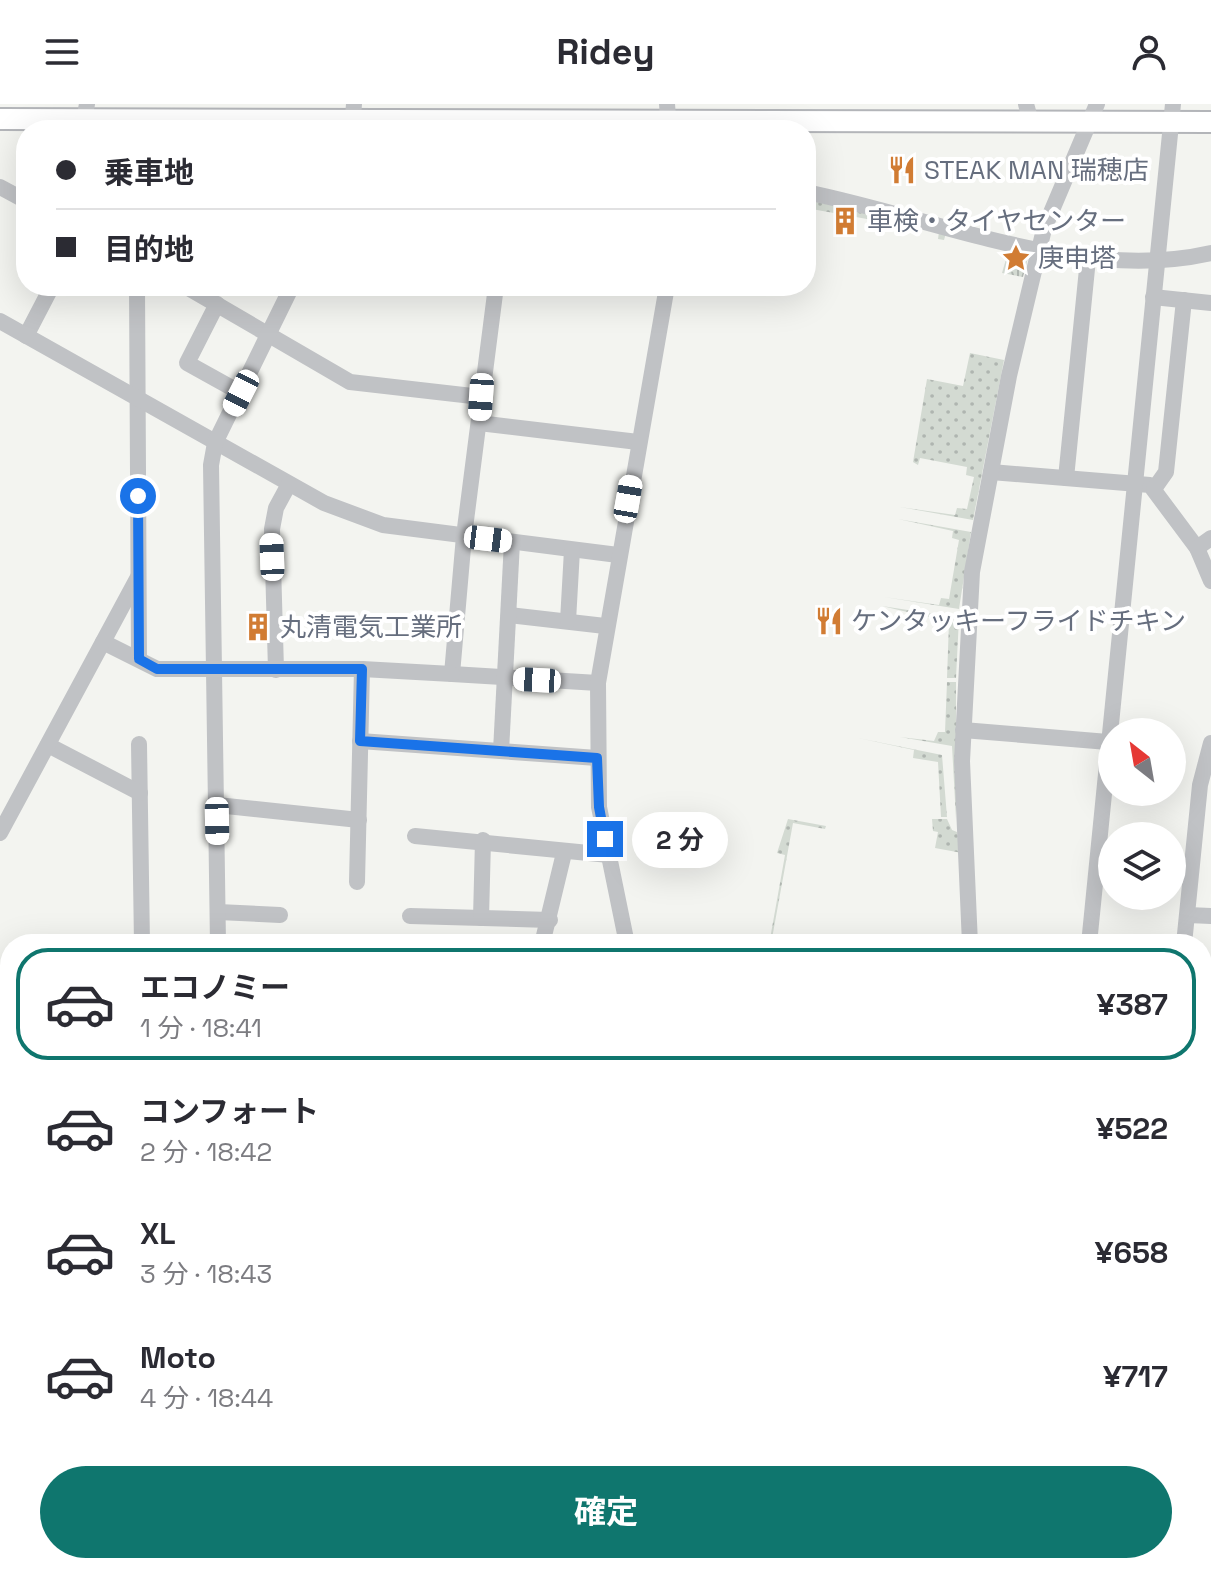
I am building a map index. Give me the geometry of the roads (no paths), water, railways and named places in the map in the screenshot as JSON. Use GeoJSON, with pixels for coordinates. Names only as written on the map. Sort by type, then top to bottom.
{"type":"FeatureCollection","features":[{"type":"Feature","properties":{"kind":"main road"},"geometry":{"type":"LineString","coordinates":[[195,120],[289,112],[353,118]]}},
{"type":"Feature","properties":{"kind":"main road"},"geometry":{"type":"LineString","coordinates":[[486,120],[1172,113],[1211,122]]}},
{"type":"Feature","properties":{"kind":"main road"},"geometry":{"type":"LineString","coordinates":[[0,119],[84,118]]}},
{"type":"Feature","properties":{"kind":"street"},"geometry":{"type":"LineString","coordinates":[[970,934],[970,891],[962,792],[970,594],[991,472],[1044,229],[1093,113]]}},
{"type":"Feature","properties":{"kind":"street"},"geometry":{"type":"LineString","coordinates":[[1110,718],[1172,113]]}},
{"type":"Feature","properties":{"kind":"street"},"geometry":{"type":"LineString","coordinates":[[816,194],[1088,259],[1156,262],[1211,253]]}},
{"type":"Feature","properties":{"kind":"street"},"geometry":{"type":"LineString","coordinates":[[1066,478],[1088,259]]}},
{"type":"Feature","properties":{"kind":"street"},"geometry":{"type":"LineString","coordinates":[[26,336],[47,296]]}},
{"type":"Feature","properties":{"kind":"street"},"geometry":{"type":"LineString","coordinates":[[137,296],[139,659]]}},
{"type":"Feature","properties":{"kind":"street"},"geometry":{"type":"LineString","coordinates":[[203,296],[350,382],[481,397]]}},
{"type":"Feature","properties":{"kind":"street"},"geometry":{"type":"LineString","coordinates":[[218,934],[211,465],[215,443],[288,296]]}},
{"type":"Feature","properties":{"kind":"street"},"geometry":{"type":"LineString","coordinates":[[452,674],[464,536],[495,296]]}},
{"type":"Feature","properties":{"kind":"street"},"geometry":{"type":"LineString","coordinates":[[625,934],[599,807],[598,683],[605,626],[665,296]]}},
{"type":"Feature","properties":{"kind":"street"},"geometry":{"type":"LineString","coordinates":[[1153,297],[1211,303]]}},
{"type":"Feature","properties":{"kind":"street"},"geometry":{"type":"LineString","coordinates":[[1154,489],[1166,472],[1184,300]]}},
{"type":"Feature","properties":{"kind":"street"},"geometry":{"type":"LineString","coordinates":[[217,304],[187,363],[241,393]]}},
{"type":"Feature","properties":{"kind":"street"},"geometry":{"type":"LineString","coordinates":[[0,321],[324,503],[383,525],[618,555]]}},
{"type":"Feature","properties":{"kind":"street"},"geometry":{"type":"LineString","coordinates":[[479,423],[638,442]]}},
{"type":"Feature","properties":{"kind":"street"},"geometry":{"type":"LineString","coordinates":[[991,472],[1134,483],[1154,489],[1204,543],[1211,581]]}},
{"type":"Feature","properties":{"kind":"street"},"geometry":{"type":"LineString","coordinates":[[276,670],[272,529],[276,508],[289,484]]}},
{"type":"Feature","properties":{"kind":"street"},"geometry":{"type":"LineString","coordinates":[[501,751],[512,542]]}},
{"type":"Feature","properties":{"kind":"street"},"geometry":{"type":"LineString","coordinates":[[568,621],[572,550]]}},
{"type":"Feature","properties":{"kind":"street"},"geometry":{"type":"LineString","coordinates":[[0,833],[139,575]]}},
{"type":"Feature","properties":{"kind":"street"},"geometry":{"type":"LineString","coordinates":[[509,615],[605,626]]}},
{"type":"Feature","properties":{"kind":"street"},"geometry":{"type":"LineString","coordinates":[[103,642],[157,669],[362,669],[598,683]]}},
{"type":"Feature","properties":{"kind":"street"},"geometry":{"type":"LineString","coordinates":[[357,882],[362,669]]}},
{"type":"Feature","properties":{"kind":"street"},"geometry":{"type":"LineString","coordinates":[[963,730],[1098,741]]}},
{"type":"Feature","properties":{"kind":"street"},"geometry":{"type":"LineString","coordinates":[[360,741],[597,758]]}},
{"type":"Feature","properties":{"kind":"street"},"geometry":{"type":"LineString","coordinates":[[1185,934],[1206,792],[1203,769],[1211,743]]}},
{"type":"Feature","properties":{"kind":"street"},"geometry":{"type":"LineString","coordinates":[[139,744],[142,934]]}},
{"type":"Feature","properties":{"kind":"street"},"geometry":{"type":"LineString","coordinates":[[48,745],[140,793]]}},
{"type":"Feature","properties":{"kind":"street"},"geometry":{"type":"LineString","coordinates":[[217,805],[359,820]]}},
{"type":"Feature","properties":{"kind":"street"},"geometry":{"type":"LineString","coordinates":[[1090,934],[1102,806]]}},
{"type":"Feature","properties":{"kind":"street"},"geometry":{"type":"LineString","coordinates":[[415,836],[483,840],[564,853],[609,855]]}},
{"type":"Feature","properties":{"kind":"street"},"geometry":{"type":"LineString","coordinates":[[481,918],[483,840]]}},
{"type":"Feature","properties":{"kind":"street"},"geometry":{"type":"LineString","coordinates":[[545,934],[564,853]]}},
{"type":"Feature","properties":{"kind":"street"},"geometry":{"type":"LineString","coordinates":[[218,912],[280,915]]}},
{"type":"Feature","properties":{"kind":"street"},"geometry":{"type":"LineString","coordinates":[[1188,915],[1211,916]]}},
{"type":"Feature","properties":{"kind":"street"},"geometry":{"type":"LineString","coordinates":[[410,916],[550,920]]}},
{"type":"Feature","properties":{"kind":"place","name":"STEAK MAN 瑞穂店"},"geometry":{"type":"Point","coordinates":[902,170]}},
{"type":"Feature","properties":{"kind":"place","name":"車検・タイヤセンター"},"geometry":{"type":"Point","coordinates":[845,221]}},
{"type":"Feature","properties":{"kind":"place","name":"庚申塔"},"geometry":{"type":"Point","coordinates":[1016,258]}},
{"type":"Feature","properties":{"kind":"place","name":"ケンタッキーフライドチキン"},"geometry":{"type":"Point","coordinates":[829,621]}},
{"type":"Feature","properties":{"kind":"place","name":"丸清電気工業所"},"geometry":{"type":"Point","coordinates":[258,627]}}]}
